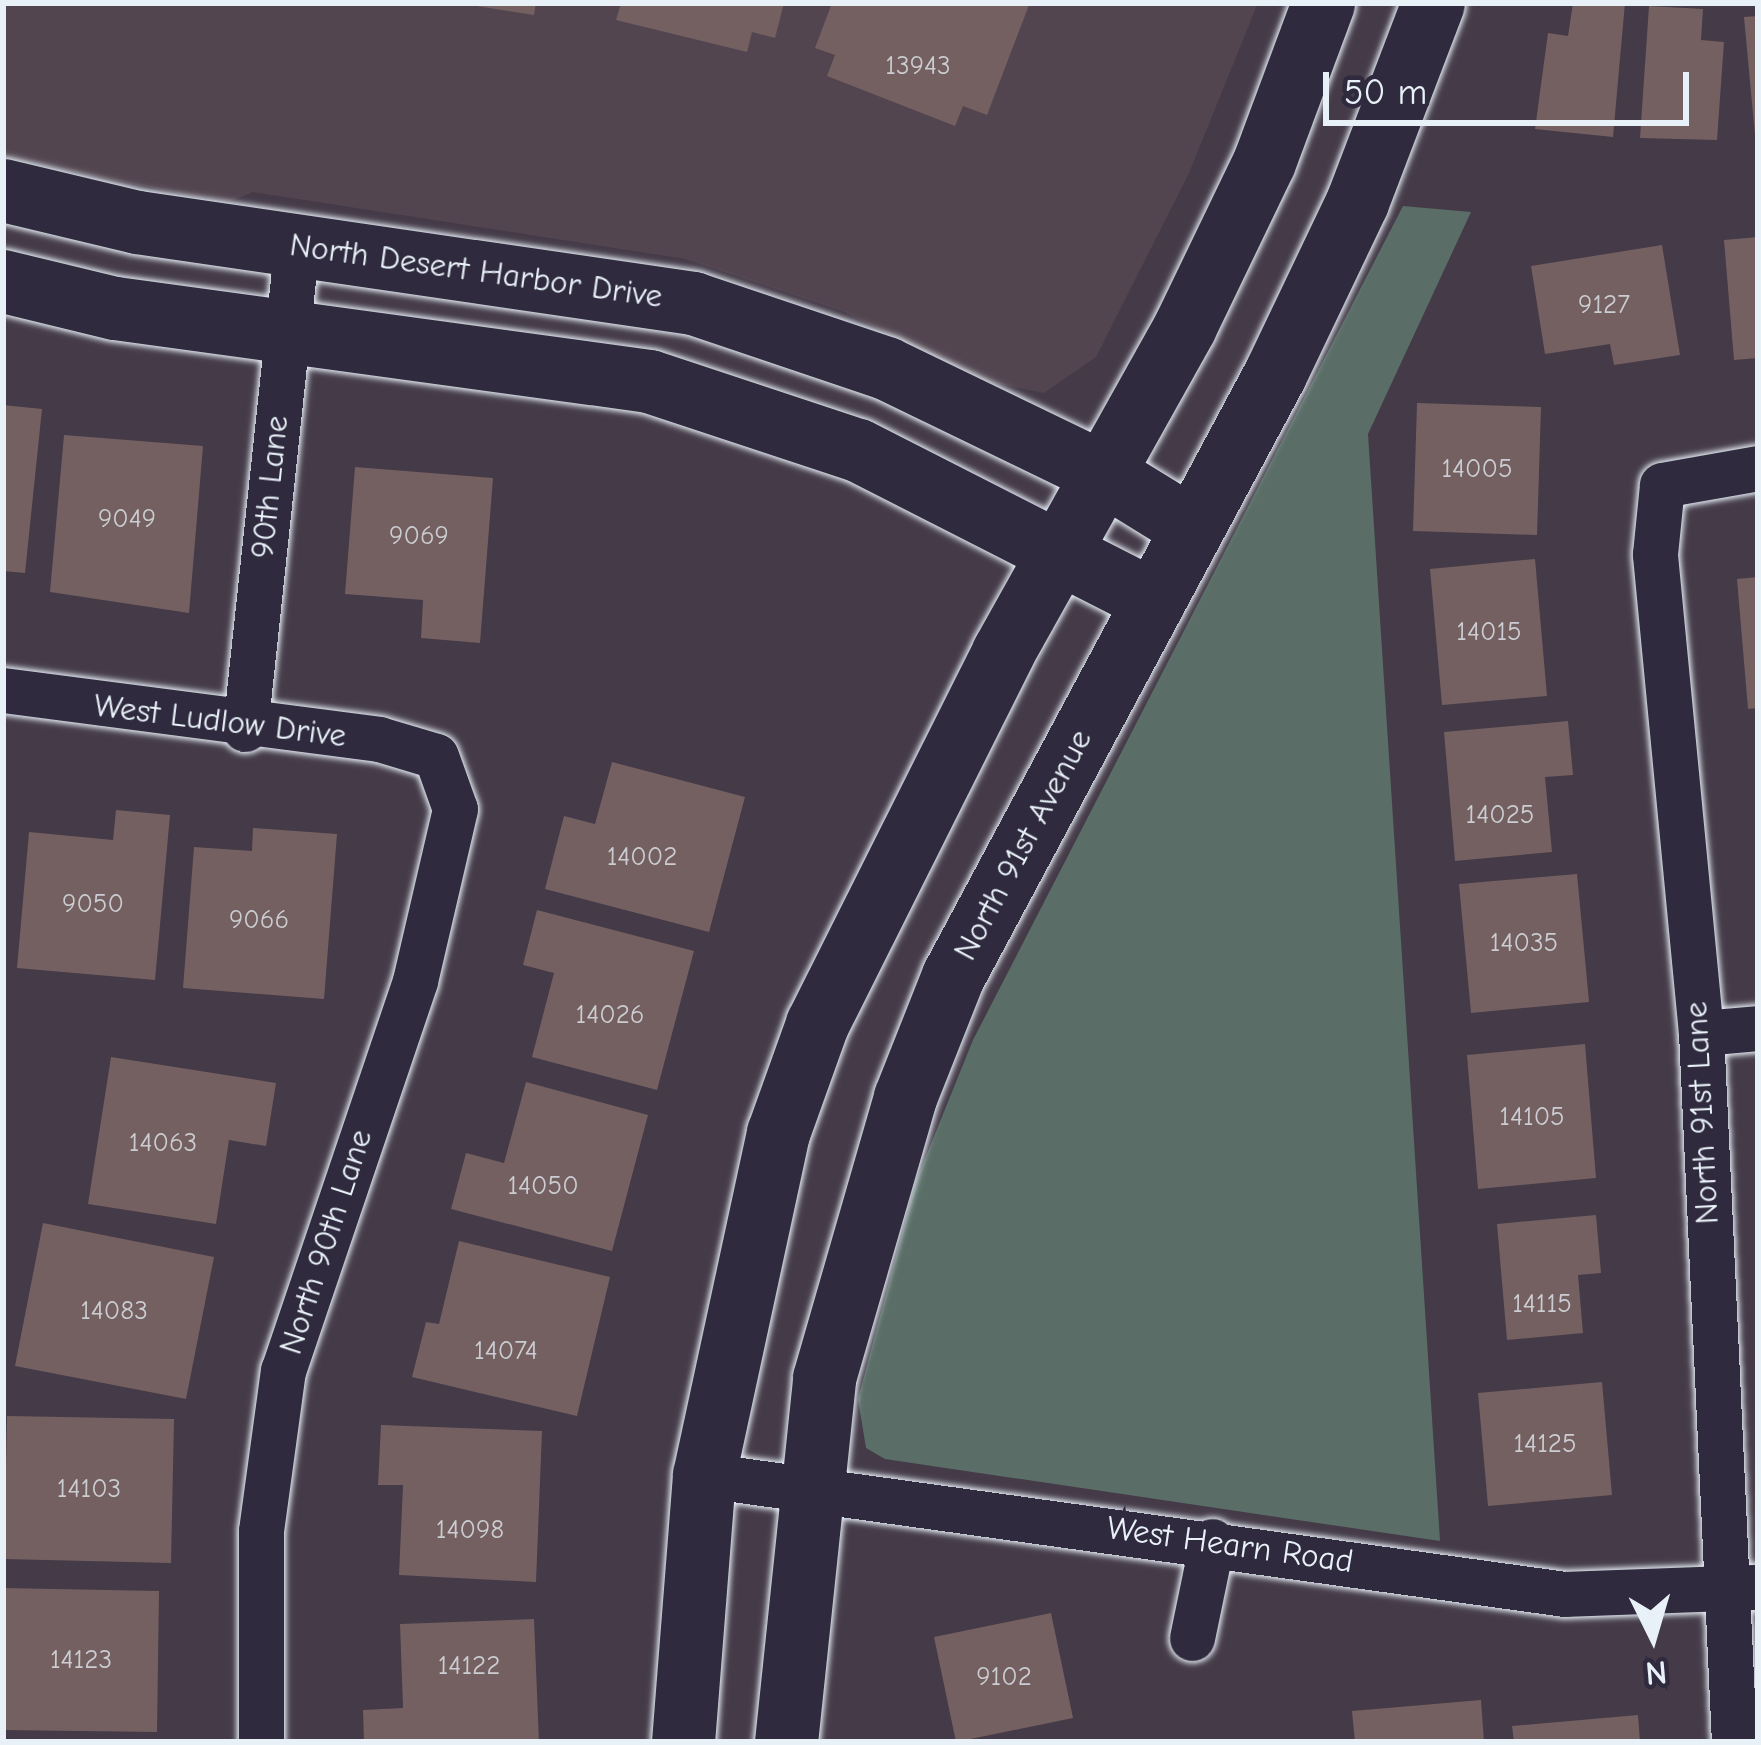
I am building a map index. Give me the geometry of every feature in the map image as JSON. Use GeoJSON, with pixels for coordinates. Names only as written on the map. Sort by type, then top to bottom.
{"type":"FeatureCollection","features":[{"type":"Feature","properties":{"kind":"main road"},"geometry":{"type":"LineString","coordinates":[[683,1742],[704,1475],[778,1133],[817,1024],[1058,550],[1264,162],[1323,3]]}},
{"type":"Feature","properties":{"kind":"main road","name":"North 91st Avenue"},"geometry":{"type":"LineString","coordinates":[[786,1742],[806,1488],[873,1196],[934,1020],[1357,202],[1433,3]]}},
{"type":"Feature","properties":{"kind":"main road","name":"North Desert Harbor Drive"},"geometry":{"type":"LineString","coordinates":[[3,190],[297,245],[529,272],[712,308],[886,368],[1101,472],[1192,528]]}},
{"type":"Feature","properties":{"kind":"main road"},"geometry":{"type":"LineString","coordinates":[[3,281],[116,308],[540,362],[710,398],[858,450],[1154,601]]}},
{"type":"Feature","properties":{"kind":"street","name":"90th Lane"},"geometry":{"type":"LineString","coordinates":[[245,729],[297,245]]}},
{"type":"Feature","properties":{"kind":"street","name":"North 91st Lane"},"geometry":{"type":"LineString","coordinates":[[1734,1742],[1740,1588],[1701,1033],[1654,554],[1662,484],[1758,468]]}},
{"type":"Feature","properties":{"kind":"street","name":"West Ludlow Drive"},"geometry":{"type":"LineString","coordinates":[[3,690],[245,729],[380,739],[436,756]]}},
{"type":"Feature","properties":{"kind":"street","name":"North 90th Lane"},"geometry":{"type":"LineString","coordinates":[[261,1742],[262,1531],[283,1370],[442,885],[455,809],[436,756]]}},
{"type":"Feature","properties":{"kind":"street"},"geometry":{"type":"LineString","coordinates":[[1701,1033],[1758,1028]]}},
{"type":"Feature","properties":{"kind":"street","name":"West Hearn Road"},"geometry":{"type":"LineString","coordinates":[[704,1475],[1212,1541],[1565,1594],[1740,1588]]}},
{"type":"Feature","properties":{"kind":"street"},"geometry":{"type":"LineString","coordinates":[[1192,1638],[1212,1541]]}},
{"type":"Feature","properties":{"kind":"shaded area"},"geometry":{"type":"Polygon","coordinates":[[[3,3],[1258,3],[1189,173],[1096,357],[1044,393],[989,382],[842,311],[685,259],[253,192],[231,201],[192,196],[3,157],[3,3]]]}},
{"type":"Feature","properties":{"kind":"green space"},"geometry":{"type":"Polygon","coordinates":[[[1403,206],[1471,212],[1368,434],[1440,1541],[885,1459],[866,1448],[858,1399],[916,1181],[973,1040],[1403,206]]]}},
{"type":"Feature","properties":{"kind":"building"},"geometry":{"type":"Polygon","coordinates":[[[457,3],[536,3],[534,15],[457,3]]]}},
{"type":"Feature","properties":{"kind":"building"},"geometry":{"type":"Polygon","coordinates":[[[621,3],[784,3],[775,38],[752,32],[747,52],[616,20],[621,3]]]}},
{"type":"Feature","properties":{"kind":"building"},"geometry":{"type":"Polygon","coordinates":[[[832,3],[1029,5],[987,115],[963,106],[955,126],[827,76],[835,55],[815,48],[832,3]]]}},
{"type":"Feature","properties":{"kind":"building"},"geometry":{"type":"Polygon","coordinates":[[[1573,3],[1625,3],[1613,137],[1535,129],[1548,33],[1568,36],[1573,3]]]}},
{"type":"Feature","properties":{"kind":"building"},"geometry":{"type":"Polygon","coordinates":[[[1649,6],[1703,9],[1701,40],[1724,42],[1717,140],[1640,138],[1649,6]]]}},
{"type":"Feature","properties":{"kind":"building"},"geometry":{"type":"Polygon","coordinates":[[[1758,16],[1758,135],[1755,135],[1744,17],[1758,16]]]}},
{"type":"Feature","properties":{"kind":"building"},"geometry":{"type":"Polygon","coordinates":[[[1758,237],[1758,358],[1734,360],[1724,240],[1758,237]]]}},
{"type":"Feature","properties":{"kind":"building"},"geometry":{"type":"Polygon","coordinates":[[[1662,245],[1680,355],[1614,365],[1610,344],[1545,354],[1531,266],[1662,245]]]}},
{"type":"Feature","properties":{"kind":"building"},"geometry":{"type":"Polygon","coordinates":[[[1417,403],[1541,407],[1537,535],[1413,531],[1417,403]]]}},
{"type":"Feature","properties":{"kind":"building"},"geometry":{"type":"Polygon","coordinates":[[[3,405],[42,409],[25,573],[3,571],[3,405]]]}},
{"type":"Feature","properties":{"kind":"building"},"geometry":{"type":"Polygon","coordinates":[[[64,435],[203,446],[189,613],[50,592],[64,435]]]}},
{"type":"Feature","properties":{"kind":"building"},"geometry":{"type":"Polygon","coordinates":[[[355,467],[493,478],[480,643],[421,638],[423,600],[345,594],[355,467]]]}},
{"type":"Feature","properties":{"kind":"building"},"geometry":{"type":"Polygon","coordinates":[[[1535,559],[1547,696],[1442,705],[1430,569],[1535,559]]]}},
{"type":"Feature","properties":{"kind":"building"},"geometry":{"type":"Polygon","coordinates":[[[1758,577],[1758,708],[1748,709],[1737,579],[1758,577]]]}},
{"type":"Feature","properties":{"kind":"building"},"geometry":{"type":"Polygon","coordinates":[[[1568,721],[1573,775],[1545,777],[1552,852],[1455,861],[1444,732],[1568,721]]]}},
{"type":"Feature","properties":{"kind":"building"},"geometry":{"type":"Polygon","coordinates":[[[612,762],[745,797],[709,932],[545,889],[564,816],[595,824],[612,762]]]}},
{"type":"Feature","properties":{"kind":"building"},"geometry":{"type":"Polygon","coordinates":[[[116,810],[170,815],[155,980],[17,968],[29,832],[113,840],[116,810]]]}},
{"type":"Feature","properties":{"kind":"building"},"geometry":{"type":"Polygon","coordinates":[[[253,828],[337,834],[324,999],[183,988],[194,847],[252,851],[253,828]]]}},
{"type":"Feature","properties":{"kind":"building"},"geometry":{"type":"Polygon","coordinates":[[[1577,874],[1589,1002],[1471,1013],[1459,884],[1577,874]]]}},
{"type":"Feature","properties":{"kind":"building"},"geometry":{"type":"Polygon","coordinates":[[[537,910],[694,951],[657,1090],[532,1057],[554,973],[523,965],[537,910]]]}},
{"type":"Feature","properties":{"kind":"building"},"geometry":{"type":"Polygon","coordinates":[[[1585,1044],[1596,1178],[1478,1189],[1467,1055],[1585,1044]]]}},
{"type":"Feature","properties":{"kind":"building"},"geometry":{"type":"Polygon","coordinates":[[[111,1057],[276,1083],[266,1146],[229,1140],[216,1224],[88,1204],[111,1057]]]}},
{"type":"Feature","properties":{"kind":"building"},"geometry":{"type":"Polygon","coordinates":[[[526,1082],[648,1115],[612,1251],[451,1209],[466,1153],[504,1163],[526,1082]]]}},
{"type":"Feature","properties":{"kind":"building"},"geometry":{"type":"Polygon","coordinates":[[[1596,1215],[1601,1273],[1578,1275],[1583,1333],[1507,1340],[1497,1224],[1596,1215]]]}},
{"type":"Feature","properties":{"kind":"building"},"geometry":{"type":"Polygon","coordinates":[[[43,1223],[214,1257],[186,1399],[15,1366],[43,1223]]]}},
{"type":"Feature","properties":{"kind":"building"},"geometry":{"type":"Polygon","coordinates":[[[459,1241],[610,1277],[577,1416],[412,1377],[426,1322],[439,1324],[459,1241]]]}},
{"type":"Feature","properties":{"kind":"building"},"geometry":{"type":"Polygon","coordinates":[[[1602,1382],[1612,1495],[1488,1506],[1478,1393],[1602,1382]]]}},
{"type":"Feature","properties":{"kind":"building"},"geometry":{"type":"Polygon","coordinates":[[[7,1416],[174,1419],[171,1563],[4,1559],[7,1416]]]}},
{"type":"Feature","properties":{"kind":"building"},"geometry":{"type":"Polygon","coordinates":[[[381,1425],[542,1431],[536,1582],[399,1575],[403,1485],[378,1485],[381,1425]]]}},
{"type":"Feature","properties":{"kind":"building"},"geometry":{"type":"Polygon","coordinates":[[[3,1588],[159,1591],[157,1732],[3,1730],[3,1588]]]}},
{"type":"Feature","properties":{"kind":"building"},"geometry":{"type":"Polygon","coordinates":[[[1051,1613],[1073,1718],[956,1742],[934,1637],[1051,1613]]]}},
{"type":"Feature","properties":{"kind":"building"},"geometry":{"type":"Polygon","coordinates":[[[534,1619],[539,1742],[364,1742],[363,1710],[403,1708],[400,1624],[534,1619]]]}},
{"type":"Feature","properties":{"kind":"building"},"geometry":{"type":"Polygon","coordinates":[[[1481,1700],[1484,1742],[1355,1742],[1352,1711],[1481,1700]]]}},
{"type":"Feature","properties":{"kind":"building"},"geometry":{"type":"Polygon","coordinates":[[[1638,1715],[1640,1742],[1514,1742],[1512,1726],[1638,1715]]]}}]}
